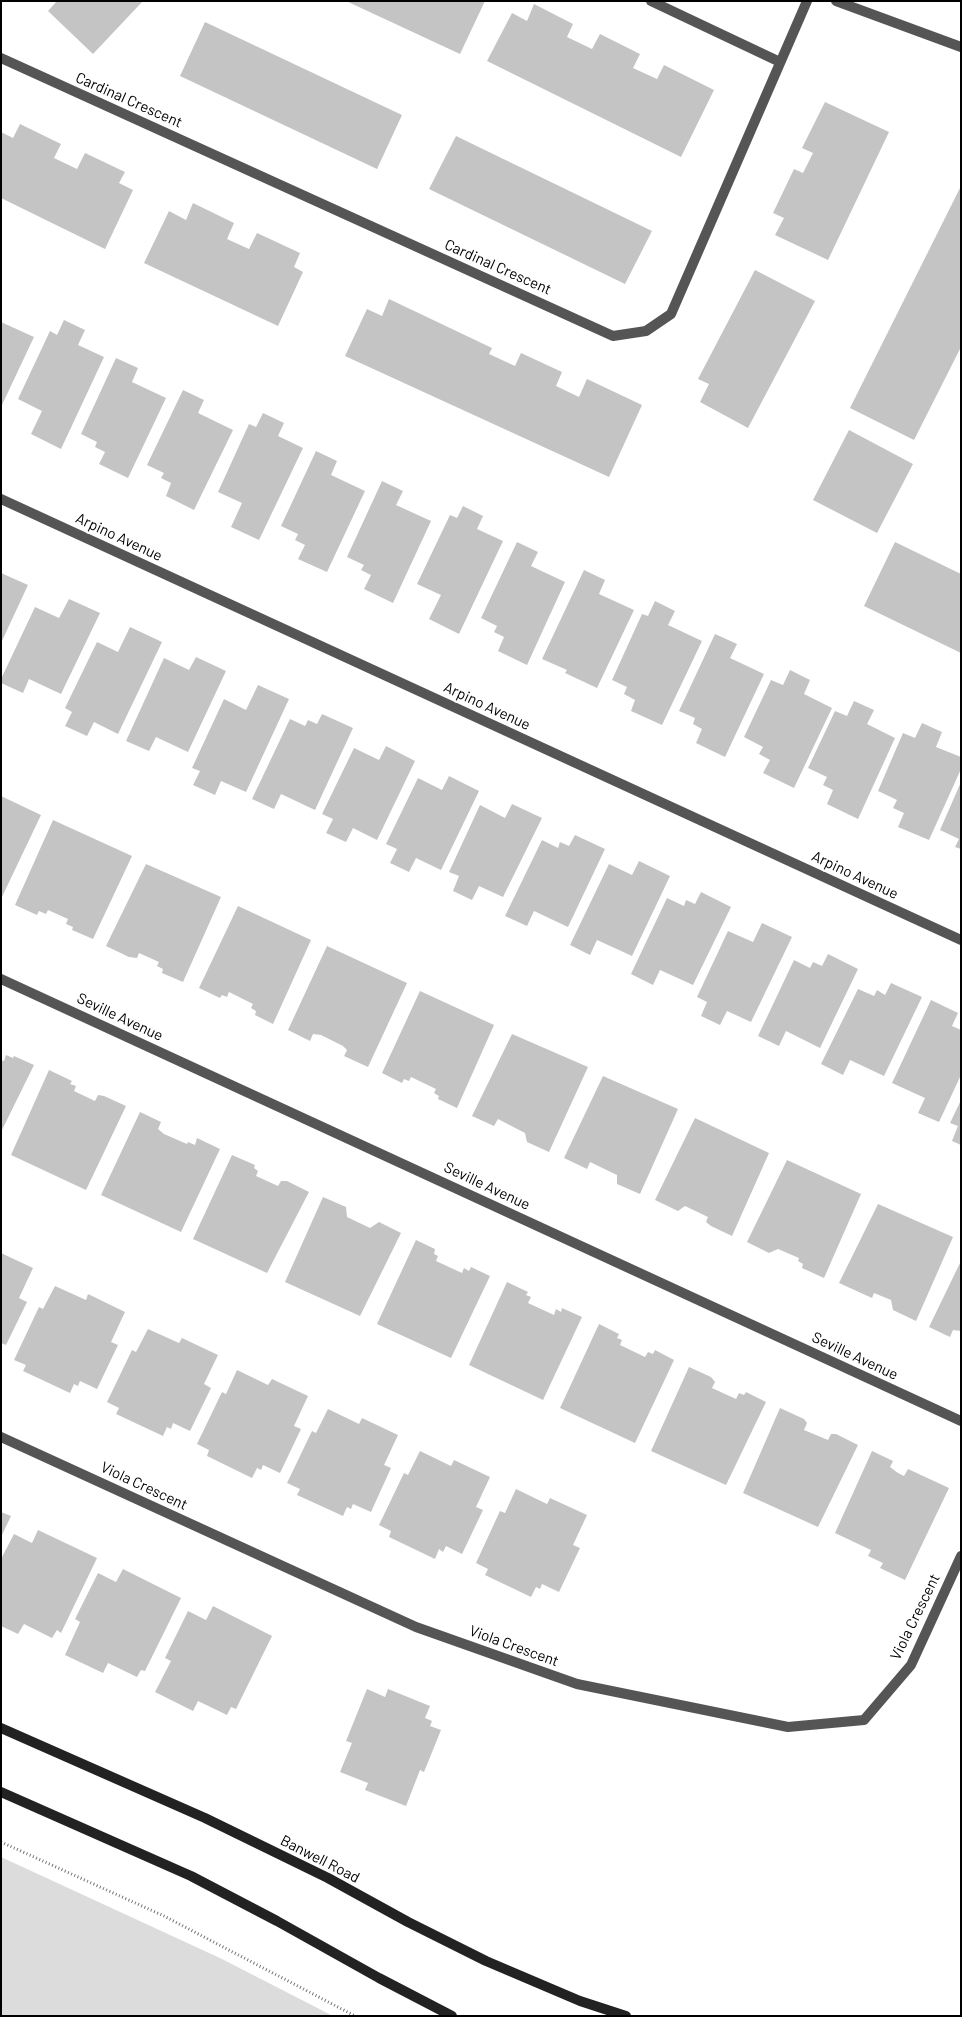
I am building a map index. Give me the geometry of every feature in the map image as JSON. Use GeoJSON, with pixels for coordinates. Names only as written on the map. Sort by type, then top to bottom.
{"type":"FeatureCollection","features":[{"type":"Feature","properties":{"kind":"main road","name":"Banwell Road"},"geometry":{"type":"LineString","coordinates":[[1,1728],[205,1818],[328,1878],[408,1922],[486,1961],[580,2001],[626,2016]]}},
{"type":"Feature","properties":{"kind":"main road"},"geometry":{"type":"LineString","coordinates":[[1,1792],[191,1876],[277,1920],[379,1978],[452,2016]]}},
{"type":"Feature","properties":{"kind":"street"},"geometry":{"type":"LineString","coordinates":[[651,1],[780,62]]}},
{"type":"Feature","properties":{"kind":"street","name":"Cardinal Crescent"},"geometry":{"type":"LineString","coordinates":[[1,58],[613,336],[646,331],[671,314],[807,1]]}},
{"type":"Feature","properties":{"kind":"street"},"geometry":{"type":"LineString","coordinates":[[842,2],[961,47]]}},
{"type":"Feature","properties":{"kind":"street","name":"Arpino Avenue"},"geometry":{"type":"LineString","coordinates":[[1,499],[961,940]]}},
{"type":"Feature","properties":{"kind":"street","name":"Seville Avenue"},"geometry":{"type":"LineString","coordinates":[[1,978],[961,1421]]}},
{"type":"Feature","properties":{"kind":"street","name":"Viola Crescent"},"geometry":{"type":"LineString","coordinates":[[1,1437],[416,1627],[577,1684],[788,1727],[864,1720],[911,1665],[961,1556]]}},
{"type":"Feature","properties":{"kind":"path"},"geometry":{"type":"LineString","coordinates":[[1,1842],[164,1916],[355,2016]]}},
{"type":"Feature","properties":{"kind":"shaded area"},"geometry":{"type":"Polygon","coordinates":[[[1,1857],[222,1959],[333,2016],[1,2016],[1,1857]]]}},
{"type":"Feature","properties":{"kind":"building"},"geometry":{"type":"Polygon","coordinates":[[[57,1],[143,1],[93,54],[48,11],[57,1]]]}},
{"type":"Feature","properties":{"kind":"building"},"geometry":{"type":"Polygon","coordinates":[[[346,1],[485,1],[460,54],[346,1]]]}},
{"type":"Feature","properties":{"kind":"building"},"geometry":{"type":"Polygon","coordinates":[[[534,4],[573,24],[567,37],[592,49],[600,34],[640,54],[633,68],[657,79],[664,65],[714,90],[681,157],[487,61],[512,13],[527,21],[534,4]]]}},
{"type":"Feature","properties":{"kind":"building"},"geometry":{"type":"Polygon","coordinates":[[[205,22],[402,115],[377,169],[180,76],[205,22]]]}},
{"type":"Feature","properties":{"kind":"building"},"geometry":{"type":"Polygon","coordinates":[[[825,102],[889,132],[828,260],[775,235],[784,218],[773,213],[794,169],[803,173],[813,153],[802,148],[825,102]]]}},
{"type":"Feature","properties":{"kind":"building"},"geometry":{"type":"Polygon","coordinates":[[[20,124],[61,144],[54,158],[77,169],[85,153],[125,172],[119,183],[133,190],[105,249],[1,198],[1,132],[13,138],[20,124]]]}},
{"type":"Feature","properties":{"kind":"building"},"geometry":{"type":"Polygon","coordinates":[[[456,136],[652,231],[625,284],[429,189],[456,136]]]}},
{"type":"Feature","properties":{"kind":"building"},"geometry":{"type":"Polygon","coordinates":[[[961,186],[961,347],[914,440],[850,408],[961,186]]]}},
{"type":"Feature","properties":{"kind":"building"},"geometry":{"type":"Polygon","coordinates":[[[193,203],[234,223],[227,239],[249,249],[257,233],[300,253],[294,267],[303,272],[278,326],[144,263],[169,211],[186,220],[193,203]]]}},
{"type":"Feature","properties":{"kind":"building"},"geometry":{"type":"Polygon","coordinates":[[[755,270],[815,301],[748,428],[700,402],[709,384],[698,379],[755,270]]]}},
{"type":"Feature","properties":{"kind":"building"},"geometry":{"type":"Polygon","coordinates":[[[389,299],[492,348],[489,354],[515,366],[521,353],[562,372],[556,386],[579,397],[587,379],[642,405],[609,477],[345,356],[367,309],[382,316],[389,299]]]}},
{"type":"Feature","properties":{"kind":"building"},"geometry":{"type":"Polygon","coordinates":[[[64,320],[85,330],[78,345],[104,357],[61,449],[31,434],[42,411],[18,399],[50,331],[57,335],[64,320]]]}},
{"type":"Feature","properties":{"kind":"building"},"geometry":{"type":"Polygon","coordinates":[[[1,322],[34,337],[1,407],[1,322]]]}},
{"type":"Feature","properties":{"kind":"building"},"geometry":{"type":"Polygon","coordinates":[[[116,358],[138,368],[132,382],[166,398],[128,478],[99,464],[105,452],[95,447],[97,442],[81,434],[116,358]]]}},
{"type":"Feature","properties":{"kind":"building"},"geometry":{"type":"Polygon","coordinates":[[[183,390],[204,400],[198,413],[233,430],[194,510],[166,496],[171,483],[161,478],[164,473],[147,465],[183,390]]]}},
{"type":"Feature","properties":{"kind":"building"},"geometry":{"type":"Polygon","coordinates":[[[263,413],[284,423],[278,436],[303,448],[259,540],[231,527],[242,503],[218,492],[249,424],[256,427],[263,413]]]}},
{"type":"Feature","properties":{"kind":"building"},"geometry":{"type":"Polygon","coordinates":[[[849,430],[913,464],[877,533],[813,500],[849,430]]]}},
{"type":"Feature","properties":{"kind":"building"},"geometry":{"type":"Polygon","coordinates":[[[316,451],[337,461],[331,475],[365,491],[327,572],[298,559],[305,545],[295,540],[298,534],[281,526],[316,451]]]}},
{"type":"Feature","properties":{"kind":"building"},"geometry":{"type":"Polygon","coordinates":[[[382,481],[403,491],[396,505],[431,521],[393,603],[364,589],[371,575],[361,570],[364,565],[347,557],[382,481]]]}},
{"type":"Feature","properties":{"kind":"building"},"geometry":{"type":"Polygon","coordinates":[[[463,506],[483,516],[477,529],[503,541],[459,634],[429,619],[441,595],[417,584],[450,515],[457,518],[463,506]]]}},
{"type":"Feature","properties":{"kind":"building"},"geometry":{"type":"Polygon","coordinates":[[[517,542],[538,552],[531,566],[565,582],[527,665],[498,651],[504,637],[494,632],[497,626],[481,618],[517,542]]]}},
{"type":"Feature","properties":{"kind":"building"},"geometry":{"type":"Polygon","coordinates":[[[895,542],[961,574],[961,653],[864,606],[895,542]]]}},
{"type":"Feature","properties":{"kind":"building"},"geometry":{"type":"Polygon","coordinates":[[[584,570],[605,580],[599,594],[634,610],[597,688],[565,673],[567,670],[542,659],[584,570]]]}},
{"type":"Feature","properties":{"kind":"building"},"geometry":{"type":"Polygon","coordinates":[[[1,573],[28,585],[1,643],[1,573]]]}},
{"type":"Feature","properties":{"kind":"building"},"geometry":{"type":"Polygon","coordinates":[[[69,599],[100,613],[61,694],[29,679],[23,693],[1,683],[1,679],[35,607],[59,618],[69,599]]]}},
{"type":"Feature","properties":{"kind":"building"},"geometry":{"type":"Polygon","coordinates":[[[655,601],[675,611],[668,625],[702,641],[662,725],[631,711],[635,700],[624,694],[627,687],[612,680],[642,614],[648,616],[655,601]]]}},
{"type":"Feature","properties":{"kind":"building"},"geometry":{"type":"Polygon","coordinates":[[[130,627],[162,642],[118,734],[94,722],[87,736],[65,726],[72,712],[65,708],[97,642],[118,652],[130,627]]]}},
{"type":"Feature","properties":{"kind":"building"},"geometry":{"type":"Polygon","coordinates":[[[715,634],[737,644],[730,658],[764,674],[725,757],[696,743],[702,729],[693,724],[695,718],[679,711],[715,634]]]}},
{"type":"Feature","properties":{"kind":"building"},"geometry":{"type":"Polygon","coordinates":[[[196,657],[226,671],[188,752],[156,737],[149,751],[126,741],[164,658],[189,670],[196,657]]]}},
{"type":"Feature","properties":{"kind":"building"},"geometry":{"type":"Polygon","coordinates":[[[790,670],[810,680],[804,694],[832,708],[794,788],[763,773],[770,760],[759,754],[763,747],[744,737],[771,680],[783,685],[790,670]]]}},
{"type":"Feature","properties":{"kind":"building"},"geometry":{"type":"Polygon","coordinates":[[[258,685],[289,699],[246,792],[221,781],[215,795],[193,785],[200,771],[192,768],[224,699],[246,710],[258,685]]]}},
{"type":"Feature","properties":{"kind":"building"},"geometry":{"type":"Polygon","coordinates":[[[854,701],[874,710],[867,724],[895,738],[858,819],[827,804],[833,790],[823,785],[827,777],[808,768],[835,711],[847,716],[854,701]]]}},
{"type":"Feature","properties":{"kind":"building"},"geometry":{"type":"Polygon","coordinates":[[[322,714],[353,728],[315,810],[281,794],[274,809],[252,799],[290,719],[305,726],[308,720],[317,724],[322,714]]]}},
{"type":"Feature","properties":{"kind":"building"},"geometry":{"type":"Polygon","coordinates":[[[922,723],[942,732],[936,747],[961,757],[961,769],[929,840],[898,827],[904,813],[893,808],[897,800],[878,791],[903,733],[915,738],[922,723]]]}},
{"type":"Feature","properties":{"kind":"building"},"geometry":{"type":"Polygon","coordinates":[[[386,746],[415,761],[377,840],[353,828],[346,842],[326,833],[333,819],[322,814],[354,748],[379,760],[386,746]]]}},
{"type":"Feature","properties":{"kind":"building"},"geometry":{"type":"Polygon","coordinates":[[[449,776],[479,791],[441,870],[416,858],[409,872],[390,863],[397,849],[386,844],[418,778],[442,790],[449,776]]]}},
{"type":"Feature","properties":{"kind":"building"},"geometry":{"type":"Polygon","coordinates":[[[961,782],[961,849],[955,847],[959,839],[940,830],[961,782]]]}},
{"type":"Feature","properties":{"kind":"building"},"geometry":{"type":"Polygon","coordinates":[[[1,796],[41,815],[1,899],[1,796]]]}},
{"type":"Feature","properties":{"kind":"building"},"geometry":{"type":"Polygon","coordinates":[[[512,804],[542,818],[503,897],[479,886],[472,900],[453,891],[459,876],[449,872],[480,805],[505,818],[512,804]]]}},
{"type":"Feature","properties":{"kind":"building"},"geometry":{"type":"Polygon","coordinates":[[[53,820],[132,856],[93,939],[72,930],[73,927],[66,924],[68,919],[48,910],[46,914],[39,911],[37,915],[15,905],[53,820]]]}},
{"type":"Feature","properties":{"kind":"building"},"geometry":{"type":"Polygon","coordinates":[[[575,835],[605,849],[568,927],[534,911],[527,926],[505,916],[542,840],[558,848],[560,842],[569,846],[575,835]]]}},
{"type":"Feature","properties":{"kind":"building"},"geometry":{"type":"Polygon","coordinates":[[[639,861],[670,876],[632,956],[597,940],[590,955],[570,945],[609,864],[632,875],[639,861]]]}},
{"type":"Feature","properties":{"kind":"building"},"geometry":{"type":"Polygon","coordinates":[[[146,864],[221,897],[183,982],[162,973],[163,969],[157,966],[159,962],[139,953],[137,958],[129,957],[106,946],[146,864]]]}},
{"type":"Feature","properties":{"kind":"building"},"geometry":{"type":"Polygon","coordinates":[[[701,892],[731,907],[693,985],[660,970],[653,985],[631,974],[667,898],[684,906],[686,900],[695,904],[701,892]]]}},
{"type":"Feature","properties":{"kind":"building"},"geometry":{"type":"Polygon","coordinates":[[[238,906],[311,940],[273,1024],[255,1015],[256,1011],[251,1008],[253,1004],[229,992],[227,997],[222,995],[220,998],[199,988],[238,906]]]}},
{"type":"Feature","properties":{"kind":"building"},"geometry":{"type":"Polygon","coordinates":[[[762,923],[792,937],[751,1022],[727,1011],[720,1025],[701,1016],[707,1002],[697,997],[728,931],[753,942],[762,923]]]}},
{"type":"Feature","properties":{"kind":"building"},"geometry":{"type":"Polygon","coordinates":[[[327,946],[407,983],[368,1067],[344,1056],[347,1050],[343,1046],[321,1035],[313,1034],[310,1041],[288,1030],[327,946]]]}},
{"type":"Feature","properties":{"kind":"building"},"geometry":{"type":"Polygon","coordinates":[[[828,954],[858,969],[820,1048],[786,1031],[779,1046],[758,1036],[794,960],[810,968],[813,962],[822,966],[828,954]]]}},
{"type":"Feature","properties":{"kind":"building"},"geometry":{"type":"Polygon","coordinates":[[[891,983],[922,997],[884,1076],[850,1060],[843,1075],[821,1064],[858,989],[874,996],[877,990],[885,995],[891,983]]]}},
{"type":"Feature","properties":{"kind":"building"},"geometry":{"type":"Polygon","coordinates":[[[420,991],[494,1025],[457,1108],[438,1099],[439,1096],[434,1093],[436,1089],[411,1077],[409,1081],[404,1079],[402,1083],[382,1073],[420,991]]]}},
{"type":"Feature","properties":{"kind":"building"},"geometry":{"type":"Polygon","coordinates":[[[931,1000],[958,1013],[952,1026],[961,1030],[961,1075],[939,1122],[918,1113],[925,1098],[892,1083],[931,1000]]]}},
{"type":"Feature","properties":{"kind":"building"},"geometry":{"type":"Polygon","coordinates":[[[512,1034],[588,1067],[549,1152],[527,1142],[525,1133],[498,1119],[494,1126],[472,1116],[512,1034]]]}},
{"type":"Feature","properties":{"kind":"building"},"geometry":{"type":"Polygon","coordinates":[[[6,1055],[13,1058],[14,1056],[34,1065],[1,1132],[1,1060],[4,1061],[6,1055]]]}},
{"type":"Feature","properties":{"kind":"building"},"geometry":{"type":"Polygon","coordinates":[[[49,1070],[72,1081],[70,1084],[76,1086],[74,1091],[95,1101],[98,1095],[126,1106],[86,1190],[11,1155],[49,1070]]]}},
{"type":"Feature","properties":{"kind":"building"},"geometry":{"type":"Polygon","coordinates":[[[603,1076],[678,1109],[640,1194],[617,1184],[617,1175],[590,1162],[587,1169],[564,1158],[603,1076]]]}},
{"type":"Feature","properties":{"kind":"building"},"geometry":{"type":"Polygon","coordinates":[[[961,1100],[961,1145],[952,1141],[958,1126],[950,1123],[961,1100]]]}},
{"type":"Feature","properties":{"kind":"building"},"geometry":{"type":"Polygon","coordinates":[[[140,1112],[161,1122],[158,1129],[164,1134],[187,1144],[188,1142],[195,1145],[197,1138],[220,1149],[181,1232],[101,1195],[140,1112]]]}},
{"type":"Feature","properties":{"kind":"building"},"geometry":{"type":"Polygon","coordinates":[[[695,1118],[769,1153],[732,1236],[711,1226],[706,1222],[708,1217],[685,1206],[678,1211],[655,1200],[695,1118]]]}},
{"type":"Feature","properties":{"kind":"building"},"geometry":{"type":"Polygon","coordinates":[[[232,1155],[255,1165],[254,1168],[258,1171],[256,1176],[278,1186],[281,1181],[287,1181],[309,1192],[267,1273],[193,1239],[232,1155]]]}},
{"type":"Feature","properties":{"kind":"building"},"geometry":{"type":"Polygon","coordinates":[[[787,1160],[861,1194],[824,1278],[802,1268],[803,1264],[798,1261],[799,1258],[778,1249],[769,1253],[747,1242],[787,1160]]]}},
{"type":"Feature","properties":{"kind":"building"},"geometry":{"type":"Polygon","coordinates":[[[323,1197],[346,1207],[347,1217],[370,1228],[379,1222],[401,1233],[360,1316],[285,1282],[323,1197]]]}},
{"type":"Feature","properties":{"kind":"building"},"geometry":{"type":"Polygon","coordinates":[[[878,1204],[953,1237],[916,1321],[893,1310],[891,1300],[874,1293],[872,1298],[839,1283],[878,1204]]]}},
{"type":"Feature","properties":{"kind":"building"},"geometry":{"type":"Polygon","coordinates":[[[416,1240],[435,1249],[434,1254],[438,1256],[436,1261],[462,1273],[464,1268],[469,1271],[471,1267],[490,1276],[451,1358],[377,1324],[416,1240]]]}},
{"type":"Feature","properties":{"kind":"building"},"geometry":{"type":"Polygon","coordinates":[[[1,1253],[33,1268],[19,1298],[27,1302],[6,1345],[1,1343],[1,1253]]]}},
{"type":"Feature","properties":{"kind":"building"},"geometry":{"type":"Polygon","coordinates":[[[961,1261],[961,1331],[953,1330],[950,1337],[929,1327],[961,1261]]]}},
{"type":"Feature","properties":{"kind":"building"},"geometry":{"type":"Polygon","coordinates":[[[507,1282],[528,1292],[526,1295],[531,1297],[528,1303],[554,1315],[556,1309],[561,1312],[562,1308],[582,1317],[543,1400],[469,1365],[507,1282]]]}},
{"type":"Feature","properties":{"kind":"building"},"geometry":{"type":"Polygon","coordinates":[[[55,1286],[86,1300],[88,1294],[125,1312],[111,1342],[118,1345],[97,1389],[80,1381],[78,1386],[74,1384],[70,1393],[23,1371],[26,1365],[14,1360],[39,1307],[43,1309],[55,1286]]]}},
{"type":"Feature","properties":{"kind":"building"},"geometry":{"type":"Polygon","coordinates":[[[599,1324],[619,1334],[617,1338],[622,1340],[620,1345],[645,1357],[648,1352],[653,1354],[655,1350],[674,1360],[635,1443],[560,1408],[599,1324]]]}},
{"type":"Feature","properties":{"kind":"building"},"geometry":{"type":"Polygon","coordinates":[[[148,1329],[179,1343],[182,1338],[218,1355],[204,1384],[211,1388],[190,1431],[173,1423],[171,1429],[167,1427],[163,1436],[116,1414],[119,1408],[107,1402],[132,1350],[136,1352],[148,1329]]]}},
{"type":"Feature","properties":{"kind":"building"},"geometry":{"type":"Polygon","coordinates":[[[689,1367],[711,1377],[715,1382],[712,1388],[736,1399],[739,1393],[744,1395],[746,1392],[766,1402],[726,1485],[651,1451],[689,1367]]]}},
{"type":"Feature","properties":{"kind":"building"},"geometry":{"type":"Polygon","coordinates":[[[237,1370],[268,1385],[272,1379],[308,1396],[294,1426],[301,1429],[280,1473],[263,1465],[261,1470],[257,1468],[252,1478],[207,1456],[209,1450],[197,1444],[222,1392],[226,1394],[237,1370]]]}},
{"type":"Feature","properties":{"kind":"building"},"geometry":{"type":"Polygon","coordinates":[[[780,1408],[804,1419],[807,1423],[804,1430],[828,1440],[831,1434],[836,1434],[858,1445],[818,1527],[743,1493],[780,1408]]]}},
{"type":"Feature","properties":{"kind":"building"},"geometry":{"type":"Polygon","coordinates":[[[328,1409],[359,1424],[362,1418],[398,1435],[384,1465],[391,1468],[371,1512],[353,1504],[351,1509],[347,1507],[343,1516],[297,1495],[300,1489],[287,1483],[312,1431],[316,1433],[328,1409]]]}},
{"type":"Feature","properties":{"kind":"building"},"geometry":{"type":"Polygon","coordinates":[[[420,1451],[451,1466],[454,1460],[490,1477],[476,1507],[483,1510],[462,1554],[446,1546],[443,1552],[439,1549],[435,1559],[389,1537],[391,1531],[379,1525],[404,1473],[408,1475],[420,1451]]]}},
{"type":"Feature","properties":{"kind":"building"},"geometry":{"type":"Polygon","coordinates":[[[872,1451],[893,1461],[890,1467],[904,1476],[908,1469],[949,1488],[905,1580],[880,1568],[883,1563],[868,1556],[871,1550],[835,1533],[872,1451]]]}},
{"type":"Feature","properties":{"kind":"building"},"geometry":{"type":"Polygon","coordinates":[[[516,1489],[547,1504],[550,1498],[587,1515],[573,1545],[580,1548],[559,1592],[542,1584],[540,1589],[536,1587],[531,1597],[485,1575],[488,1569],[476,1563],[500,1511],[505,1513],[516,1489]]]}},
{"type":"Feature","properties":{"kind":"building"},"geometry":{"type":"Polygon","coordinates":[[[1,1512],[11,1516],[1,1537],[1,1512]]]}},
{"type":"Feature","properties":{"kind":"building"},"geometry":{"type":"Polygon","coordinates":[[[38,1530],[97,1558],[61,1633],[57,1630],[52,1638],[24,1624],[18,1634],[1,1626],[1,1559],[14,1534],[32,1543],[38,1530]]]}},
{"type":"Feature","properties":{"kind":"building"},"geometry":{"type":"Polygon","coordinates":[[[123,1569],[181,1598],[145,1671],[141,1670],[137,1677],[108,1663],[103,1673],[65,1655],[80,1622],[75,1619],[98,1573],[116,1582],[123,1569]]]}},
{"type":"Feature","properties":{"kind":"building"},"geometry":{"type":"Polygon","coordinates":[[[213,1606],[272,1636],[236,1709],[231,1707],[227,1715],[198,1701],[193,1711],[155,1692],[171,1661],[165,1658],[188,1611],[206,1620],[213,1606]]]}},
{"type":"Feature","properties":{"kind":"building"},"geometry":{"type":"Polygon","coordinates":[[[367,1689],[385,1697],[388,1689],[430,1706],[425,1718],[432,1721],[430,1726],[441,1730],[424,1772],[420,1770],[406,1806],[365,1790],[368,1783],[340,1772],[352,1743],[346,1741],[367,1689]]]}}]}
